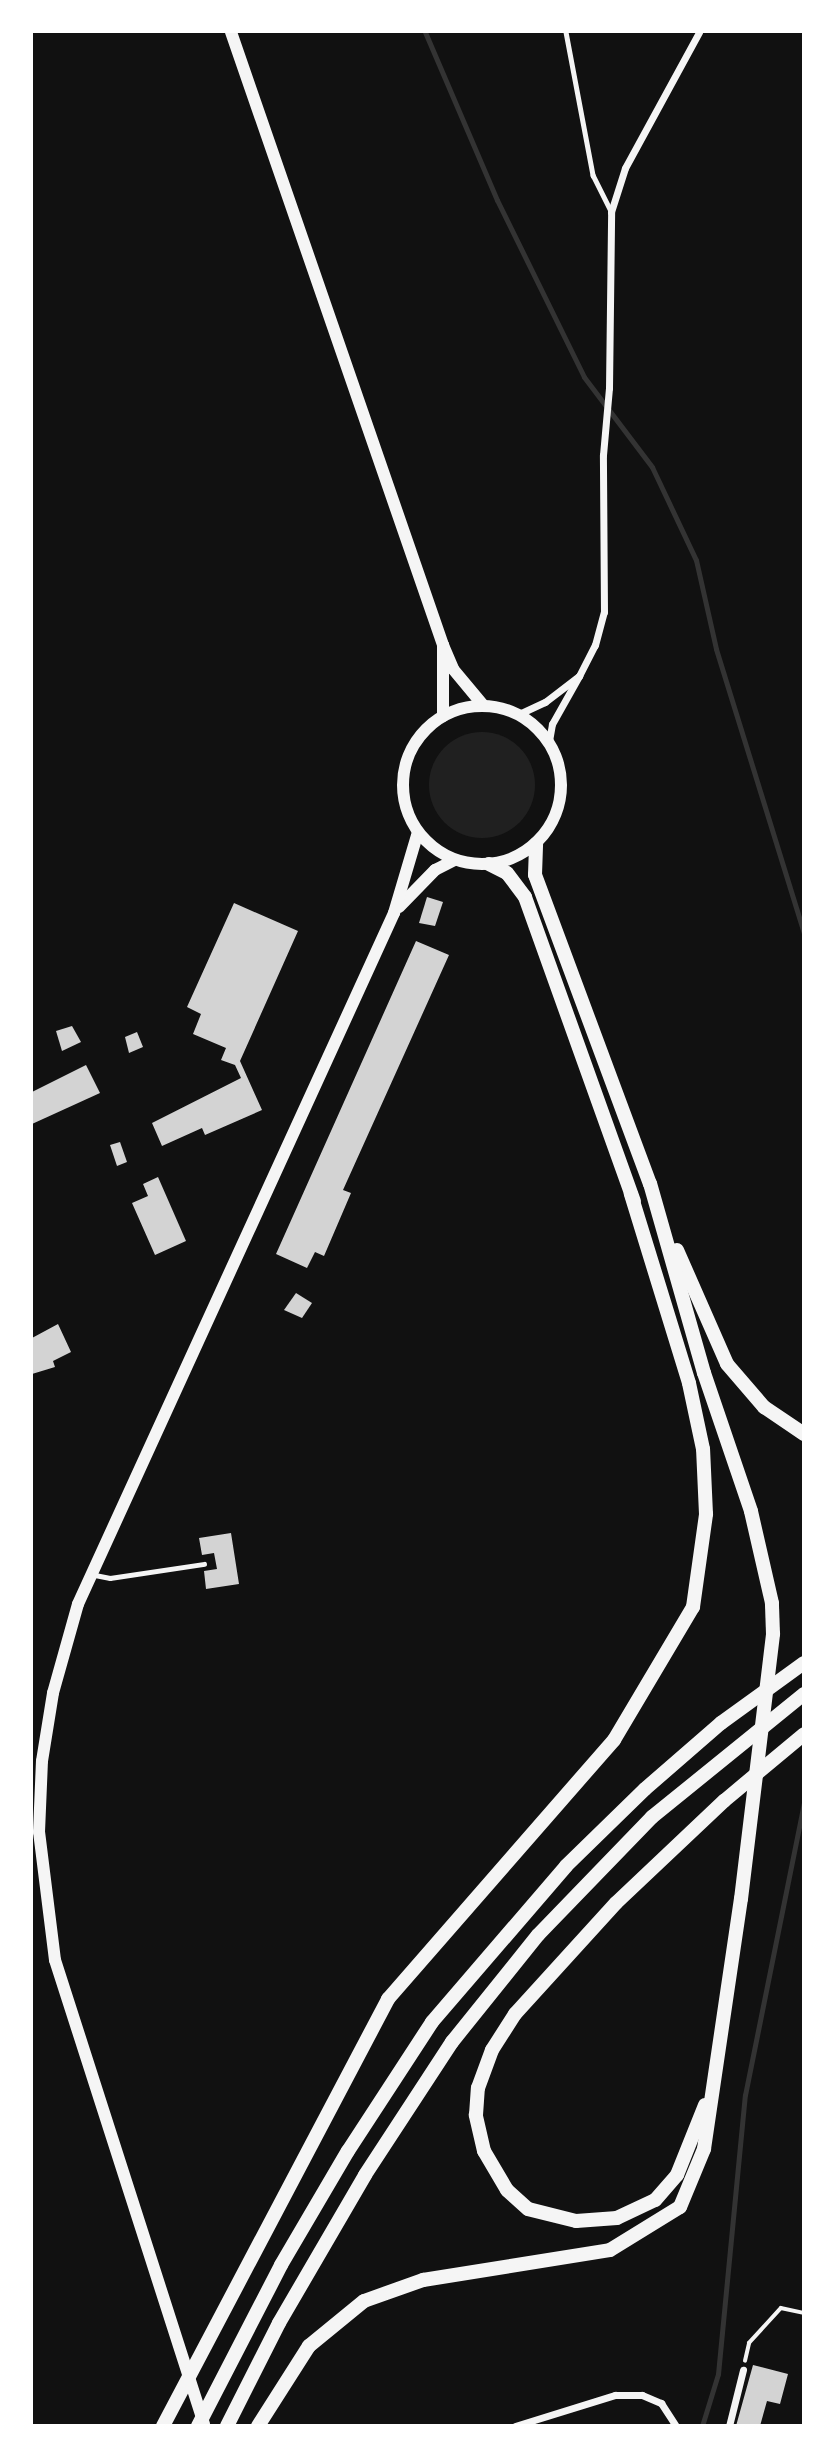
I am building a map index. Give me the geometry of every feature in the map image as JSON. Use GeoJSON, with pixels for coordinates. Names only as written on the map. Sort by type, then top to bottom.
{"type":"FeatureCollection","features":[{"type":"Feature","properties":{"kind":"highway"},"geometry":{"type":"LineString","coordinates":[[536,844],[535,874],[543,900],[650,1184],[727,1364],[764,1407],[803,1434]]}},
{"type":"Feature","properties":{"kind":"highway"},"geometry":{"type":"LineString","coordinates":[[489,864],[507,873],[525,897],[631,1194],[704,1373]]}},
{"type":"Feature","properties":{"kind":"highway"},"geometry":{"type":"LineString","coordinates":[[259,2423],[309,2346],[364,2301],[423,2280],[610,2250],[680,2207],[704,2149],[773,1634],[768,1571],[704,1373],[650,1184]]}},
{"type":"Feature","properties":{"kind":"highway"},"geometry":{"type":"LineString","coordinates":[[163,2426],[388,1999],[614,1740],[693,1607],[706,1514],[703,1449],[689,1383],[631,1194]]}},
{"type":"Feature","properties":{"kind":"highway"},"geometry":{"type":"LineString","coordinates":[[198,2426],[348,2151],[432,2022],[566,1866],[635,1799],[721,1723],[803,1663]]}},
{"type":"Feature","properties":{"kind":"highway"},"geometry":{"type":"LineString","coordinates":[[227,2426],[279,2323],[365,2175],[452,2042],[538,1935],[652,1817],[803,1694]]}},
{"type":"Feature","properties":{"kind":"highway"},"geometry":{"type":"LineString","coordinates":[[714,2081],[677,2175],[655,2200],[617,2218],[576,2221],[528,2209],[507,2190],[492,2166],[476,2115],[478,2088],[492,2050],[515,2014],[616,1903],[723,1801],[803,1734]]}},
{"type":"Feature","properties":{"kind":"main road"},"geometry":{"type":"LineString","coordinates":[[231,32],[443,645],[453,669],[483,705]]}},
{"type":"Feature","properties":{"kind":"main road"},"geometry":{"type":"LineString","coordinates":[[443,645],[443,716]]}},
{"type":"Feature","properties":{"kind":"main road"},"geometry":{"type":"LineString","coordinates":[[483,705],[519,714],[549,741],[561,771],[562,795],[555,817],[536,844],[489,864],[455,860],[418,832],[406,808],[402,785],[406,761],[417,739],[443,716],[483,705]]}},
{"type":"Feature","properties":{"kind":"main road"},"geometry":{"type":"LineString","coordinates":[[205,2426],[55,1960],[39,1832],[37,1762],[65,1643],[91,1574],[394,913],[418,832]]}},
{"type":"Feature","properties":{"kind":"main road"},"geometry":{"type":"LineString","coordinates":[[394,913],[425,879],[455,860]]}},
{"type":"Feature","properties":{"kind":"street"},"geometry":{"type":"LineString","coordinates":[[549,741],[552,724],[595,645],[604,612],[604,424],[609,388],[611,212],[625,168],[699,32]]}},
{"type":"Feature","properties":{"kind":"street"},"geometry":{"type":"LineString","coordinates":[[519,714],[545,702],[579,676]]}},
{"type":"Feature","properties":{"kind":"street"},"geometry":{"type":"LineString","coordinates":[[729,2426],[743,2370]]}},
{"type":"Feature","properties":{"kind":"street"},"geometry":{"type":"LineString","coordinates":[[515,2426],[615,2395],[642,2395],[661,2403],[676,2426]]}},
{"type":"Feature","properties":{"kind":"lane"},"geometry":{"type":"LineString","coordinates":[[566,32],[593,175],[611,212]]}},
{"type":"Feature","properties":{"kind":"lane"},"geometry":{"type":"LineString","coordinates":[[91,1574],[110,1578],[204,1564]]}},
{"type":"Feature","properties":{"kind":"path"},"geometry":{"type":"LineString","coordinates":[[743,2370],[749,2343],[781,2308],[803,2313]]}},
{"type":"Feature","properties":{"kind":"shaded area"},"geometry":{"type":"Polygon","coordinates":[[[482,732],[502,736],[519,748],[531,765],[535,785],[531,805],[519,822],[502,834],[482,838],[462,834],[445,822],[433,805],[429,785],[433,765],[445,748],[462,736],[482,732]]]}},
{"type":"Feature","properties":{"kind":"building"},"geometry":{"type":"Polygon","coordinates":[[[427,897],[443,902],[435,926],[419,923],[427,897]]]}},
{"type":"Feature","properties":{"kind":"building"},"geometry":{"type":"Polygon","coordinates":[[[234,903],[298,931],[240,1061],[262,1110],[205,1135],[202,1128],[162,1146],[152,1123],[241,1078],[235,1065],[221,1060],[226,1048],[193,1034],[201,1014],[187,1007],[234,903]]]}},
{"type":"Feature","properties":{"kind":"building"},"geometry":{"type":"Polygon","coordinates":[[[416,941],[449,955],[343,1190],[351,1193],[324,1256],[315,1252],[307,1268],[276,1254],[416,941]]]}},
{"type":"Feature","properties":{"kind":"building"},"geometry":{"type":"Polygon","coordinates":[[[72,1026],[81,1042],[62,1051],[56,1031],[72,1026]]]}},
{"type":"Feature","properties":{"kind":"building"},"geometry":{"type":"Polygon","coordinates":[[[137,1032],[143,1047],[129,1053],[125,1037],[137,1032]]]}},
{"type":"Feature","properties":{"kind":"building"},"geometry":{"type":"Polygon","coordinates":[[[86,1065],[100,1093],[32,1124],[32,1092],[86,1065]]]}},
{"type":"Feature","properties":{"kind":"building"},"geometry":{"type":"Polygon","coordinates":[[[120,1142],[127,1162],[117,1166],[110,1145],[120,1142]]]}},
{"type":"Feature","properties":{"kind":"building"},"geometry":{"type":"Polygon","coordinates":[[[158,1177],[186,1241],[155,1255],[132,1203],[148,1196],[143,1184],[158,1177]]]}},
{"type":"Feature","properties":{"kind":"building"},"geometry":{"type":"Polygon","coordinates":[[[296,1293],[312,1303],[302,1318],[284,1310],[296,1293]]]}},
{"type":"Feature","properties":{"kind":"building"},"geometry":{"type":"Polygon","coordinates":[[[58,1324],[71,1352],[53,1361],[55,1367],[32,1374],[32,1338],[58,1324]]]}},
{"type":"Feature","properties":{"kind":"building"},"geometry":{"type":"Polygon","coordinates":[[[231,1533],[239,1584],[206,1589],[204,1571],[217,1569],[214,1553],[202,1555],[199,1538],[231,1533]]]}},
{"type":"Feature","properties":{"kind":"building"},"geometry":{"type":"Polygon","coordinates":[[[753,2365],[788,2374],[780,2404],[767,2401],[760,2426],[736,2426],[753,2365]]]}},
{"type":"Feature","properties":{"kind":"waterway"},"geometry":{"type":"LineString","coordinates":[[425,32],[497,200],[584,377],[652,467],[696,560],[716,649],[804,933]]}},
{"type":"Feature","properties":{"kind":"waterway"},"geometry":{"type":"LineString","coordinates":[[702,2426],[718,2374],[745,2095],[804,1803]]}}]}
